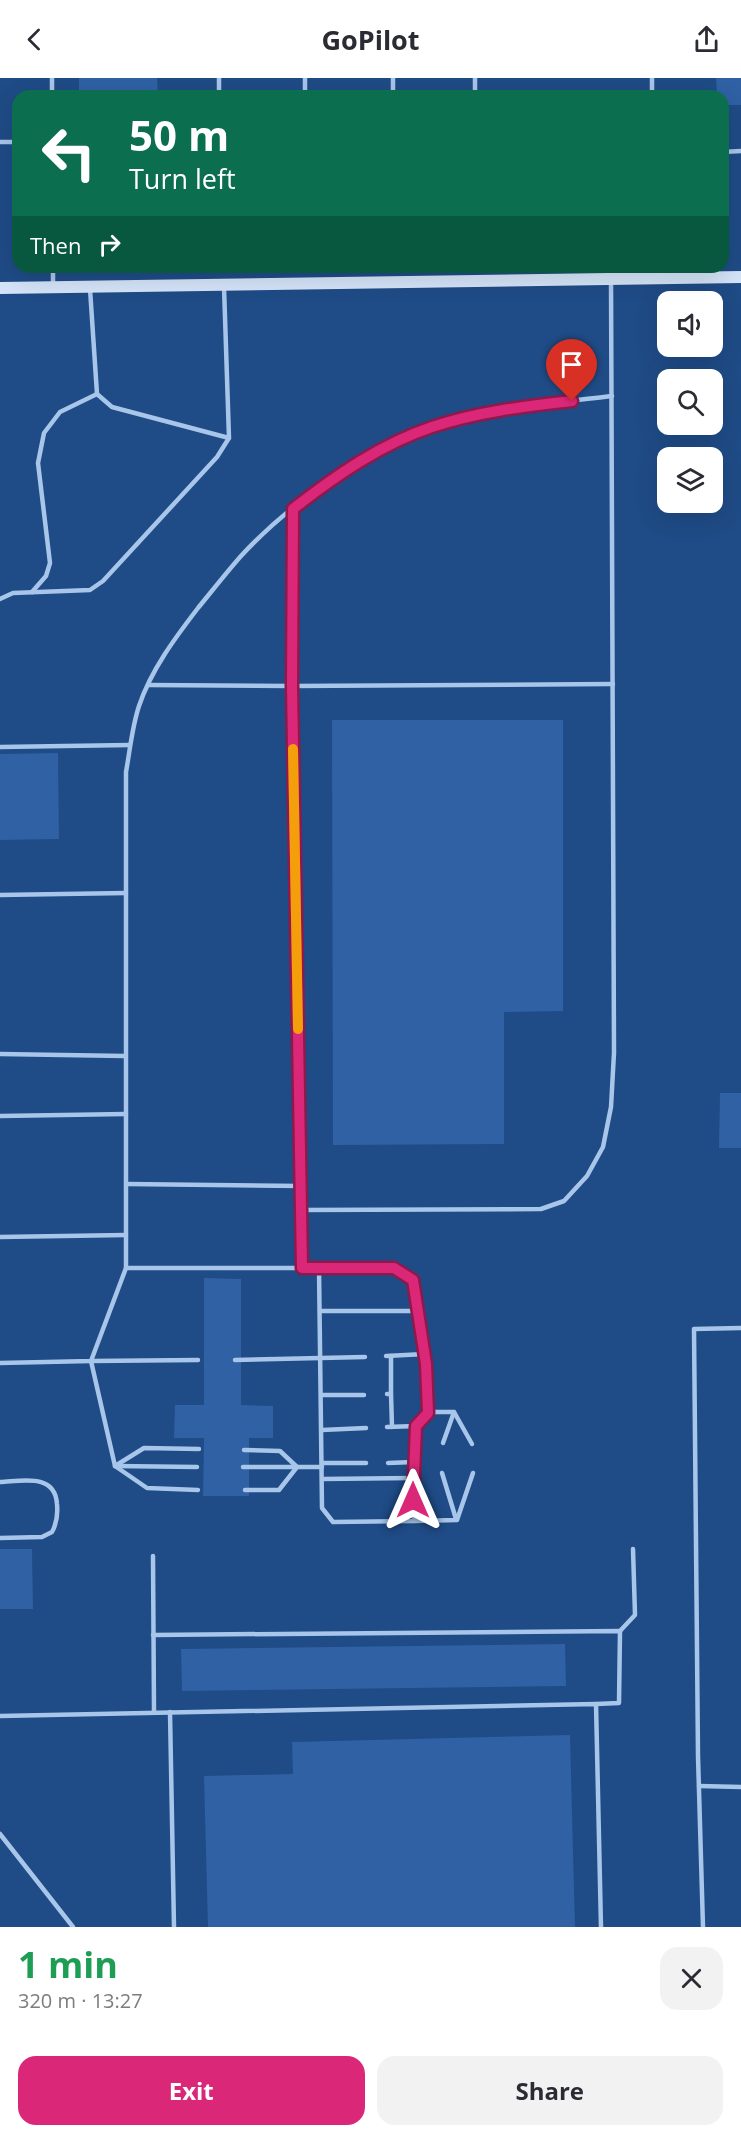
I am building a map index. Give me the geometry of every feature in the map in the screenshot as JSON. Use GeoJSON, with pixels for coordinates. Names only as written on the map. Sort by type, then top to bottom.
{"type":"FeatureCollection","features":[{"type":"Feature","properties":{"kind":"main road"},"geometry":{"type":"LineString","coordinates":[[0,288],[741,278]]}},
{"type":"Feature","properties":{"kind":"lane"},"geometry":{"type":"LineString","coordinates":[[53,273],[53,287]]}},
{"type":"Feature","properties":{"kind":"lane"},"geometry":{"type":"LineString","coordinates":[[301,1210],[541,1209],[564,1201],[587,1176],[603,1147],[611,1107],[614,1053],[612,396],[611,279],[609,273]]}},
{"type":"Feature","properties":{"kind":"lane"},"geometry":{"type":"LineString","coordinates":[[611,279],[614,273]]}},
{"type":"Feature","properties":{"kind":"lane"},"geometry":{"type":"LineString","coordinates":[[0,599],[13,593],[90,590],[103,581],[217,457],[229,438],[224,285]]}},
{"type":"Feature","properties":{"kind":"lane"},"geometry":{"type":"LineString","coordinates":[[90,287],[97,393],[112,407],[229,438]]}},
{"type":"Feature","properties":{"kind":"lane"},"geometry":{"type":"LineString","coordinates":[[31,592],[46,576],[50,563],[38,463],[44,434],[60,412],[97,393]]}},
{"type":"Feature","properties":{"kind":"lane"},"geometry":{"type":"LineString","coordinates":[[198,1490],[147,1488],[115,1466],[91,1361],[126,1268],[126,772],[140,705],[160,662],[183,627],[242,555],[293,509],[354,465],[395,442],[432,427],[487,413],[612,396]]}},
{"type":"Feature","properties":{"kind":"lane"},"geometry":{"type":"LineString","coordinates":[[293,509],[292,686],[302,1268]]}},
{"type":"Feature","properties":{"kind":"lane"},"geometry":{"type":"LineString","coordinates":[[148,685],[613,684]]}},
{"type":"Feature","properties":{"kind":"lane"},"geometry":{"type":"LineString","coordinates":[[0,747],[130,745]]}},
{"type":"Feature","properties":{"kind":"lane"},"geometry":{"type":"LineString","coordinates":[[0,895],[126,893]]}},
{"type":"Feature","properties":{"kind":"lane"},"geometry":{"type":"LineString","coordinates":[[0,1054],[125,1056]]}},
{"type":"Feature","properties":{"kind":"lane"},"geometry":{"type":"LineString","coordinates":[[0,1116],[126,1114]]}},
{"type":"Feature","properties":{"kind":"lane"},"geometry":{"type":"LineString","coordinates":[[126,1184],[301,1186]]}},
{"type":"Feature","properties":{"kind":"lane"},"geometry":{"type":"LineString","coordinates":[[0,1237],[126,1235]]}},
{"type":"Feature","properties":{"kind":"lane"},"geometry":{"type":"LineString","coordinates":[[126,1268],[394,1268],[413,1280],[424,1354],[428,1413]]}},
{"type":"Feature","properties":{"kind":"lane"},"geometry":{"type":"LineString","coordinates":[[319,1268],[321,1508],[333,1522],[457,1520]]}},
{"type":"Feature","properties":{"kind":"lane"},"geometry":{"type":"LineString","coordinates":[[320,1311],[418,1311]]}},
{"type":"Feature","properties":{"kind":"lane"},"geometry":{"type":"LineString","coordinates":[[703,1927],[699,1786],[694,1329],[741,1328]]}},
{"type":"Feature","properties":{"kind":"lane"},"geometry":{"type":"LineString","coordinates":[[416,1426],[389,1427],[388,1356],[424,1354]]}},
{"type":"Feature","properties":{"kind":"lane"},"geometry":{"type":"LineString","coordinates":[[236,1359],[364,1357]]}},
{"type":"Feature","properties":{"kind":"lane"},"geometry":{"type":"LineString","coordinates":[[0,1363],[198,1360]]}},
{"type":"Feature","properties":{"kind":"lane"},"geometry":{"type":"LineString","coordinates":[[321,1395],[364,1395]]}},
{"type":"Feature","properties":{"kind":"lane"},"geometry":{"type":"LineString","coordinates":[[414,1521],[413,1478],[416,1426],[428,1413],[454,1412]]}},
{"type":"Feature","properties":{"kind":"lane"},"geometry":{"type":"LineString","coordinates":[[443,1443],[454,1412]]}},
{"type":"Feature","properties":{"kind":"lane"},"geometry":{"type":"LineString","coordinates":[[454,1412],[472,1444]]}},
{"type":"Feature","properties":{"kind":"lane"},"geometry":{"type":"LineString","coordinates":[[321,1430],[366,1428]]}},
{"type":"Feature","properties":{"kind":"lane"},"geometry":{"type":"LineString","coordinates":[[115,1466],[144,1448],[199,1449]]}},
{"type":"Feature","properties":{"kind":"lane"},"geometry":{"type":"LineString","coordinates":[[244,1450],[280,1451],[297,1467]]}},
{"type":"Feature","properties":{"kind":"lane"},"geometry":{"type":"LineString","coordinates":[[243,1467],[297,1467],[366,1462]]}},
{"type":"Feature","properties":{"kind":"lane"},"geometry":{"type":"LineString","coordinates":[[388,1462],[414,1462]]}},
{"type":"Feature","properties":{"kind":"lane"},"geometry":{"type":"LineString","coordinates":[[115,1466],[197,1467]]}},
{"type":"Feature","properties":{"kind":"lane"},"geometry":{"type":"LineString","coordinates":[[245,1490],[279,1490],[297,1467]]}},
{"type":"Feature","properties":{"kind":"lane"},"geometry":{"type":"LineString","coordinates":[[442,1473],[457,1520]]}},
{"type":"Feature","properties":{"kind":"lane"},"geometry":{"type":"LineString","coordinates":[[457,1520],[473,1473]]}},
{"type":"Feature","properties":{"kind":"lane"},"geometry":{"type":"LineString","coordinates":[[322,1479],[413,1478]]}},
{"type":"Feature","properties":{"kind":"lane"},"geometry":{"type":"LineString","coordinates":[[0,1482],[40,1481],[48,1484],[57,1495],[58,1514],[52,1532],[42,1537],[0,1538]]}},
{"type":"Feature","properties":{"kind":"lane"},"geometry":{"type":"LineString","coordinates":[[0,1716],[619,1703],[620,1631],[634,1615],[633,1549]]}},
{"type":"Feature","properties":{"kind":"lane"},"geometry":{"type":"LineString","coordinates":[[153,1556],[154,1712]]}},
{"type":"Feature","properties":{"kind":"lane"},"geometry":{"type":"LineString","coordinates":[[153,1635],[620,1631]]}},
{"type":"Feature","properties":{"kind":"lane"},"geometry":{"type":"LineString","coordinates":[[596,1704],[601,1927]]}},
{"type":"Feature","properties":{"kind":"lane"},"geometry":{"type":"LineString","coordinates":[[170,1712],[174,1927]]}},
{"type":"Feature","properties":{"kind":"lane"},"geometry":{"type":"LineString","coordinates":[[699,1786],[741,1786]]}},
{"type":"Feature","properties":{"kind":"lane"},"geometry":{"type":"LineString","coordinates":[[0,1834],[73,1927]]}},
{"type":"Feature","properties":{"kind":"building"},"geometry":{"type":"Polygon","coordinates":[[[79,78],[157,78],[158,90],[79,90],[79,78]]]}},
{"type":"Feature","properties":{"kind":"building"},"geometry":{"type":"Polygon","coordinates":[[[716,78],[741,78],[741,105],[729,105],[729,90],[717,90],[716,78]]]}},
{"type":"Feature","properties":{"kind":"building"},"geometry":{"type":"Polygon","coordinates":[[[332,720],[563,720],[563,1011],[504,1012],[504,1144],[333,1145],[332,720]]]}},
{"type":"Feature","properties":{"kind":"building"},"geometry":{"type":"Polygon","coordinates":[[[58,753],[59,839],[0,840],[0,754],[58,753]]]}},
{"type":"Feature","properties":{"kind":"building"},"geometry":{"type":"Polygon","coordinates":[[[720,1093],[741,1093],[741,1148],[719,1148],[720,1093]]]}},
{"type":"Feature","properties":{"kind":"building"},"geometry":{"type":"Polygon","coordinates":[[[204,1278],[241,1279],[241,1405],[273,1406],[273,1438],[249,1438],[249,1496],[203,1496],[204,1438],[174,1438],[175,1405],[204,1405],[204,1278]]]}},
{"type":"Feature","properties":{"kind":"building"},"geometry":{"type":"Polygon","coordinates":[[[0,1549],[32,1549],[33,1609],[0,1609],[0,1549]]]}},
{"type":"Feature","properties":{"kind":"building"},"geometry":{"type":"Polygon","coordinates":[[[565,1644],[566,1686],[182,1691],[181,1649],[565,1644]]]}},
{"type":"Feature","properties":{"kind":"building"},"geometry":{"type":"Polygon","coordinates":[[[570,1735],[575,1927],[208,1927],[204,1776],[293,1774],[292,1742],[570,1735]]]}},
{"type":"Feature","properties":{"kind":"slow traffic"},"geometry":{"type":"LineString","coordinates":[[293,749],[298,1029]]}},
{"type":"Feature","properties":{"kind":"route"},"geometry":{"type":"LineString","coordinates":[[413,1500],[416,1426],[428,1413],[426,1364],[413,1280],[394,1268],[302,1268],[292,686],[293,509],[354,465],[395,442],[432,427],[487,413],[572,401]]}}]}
